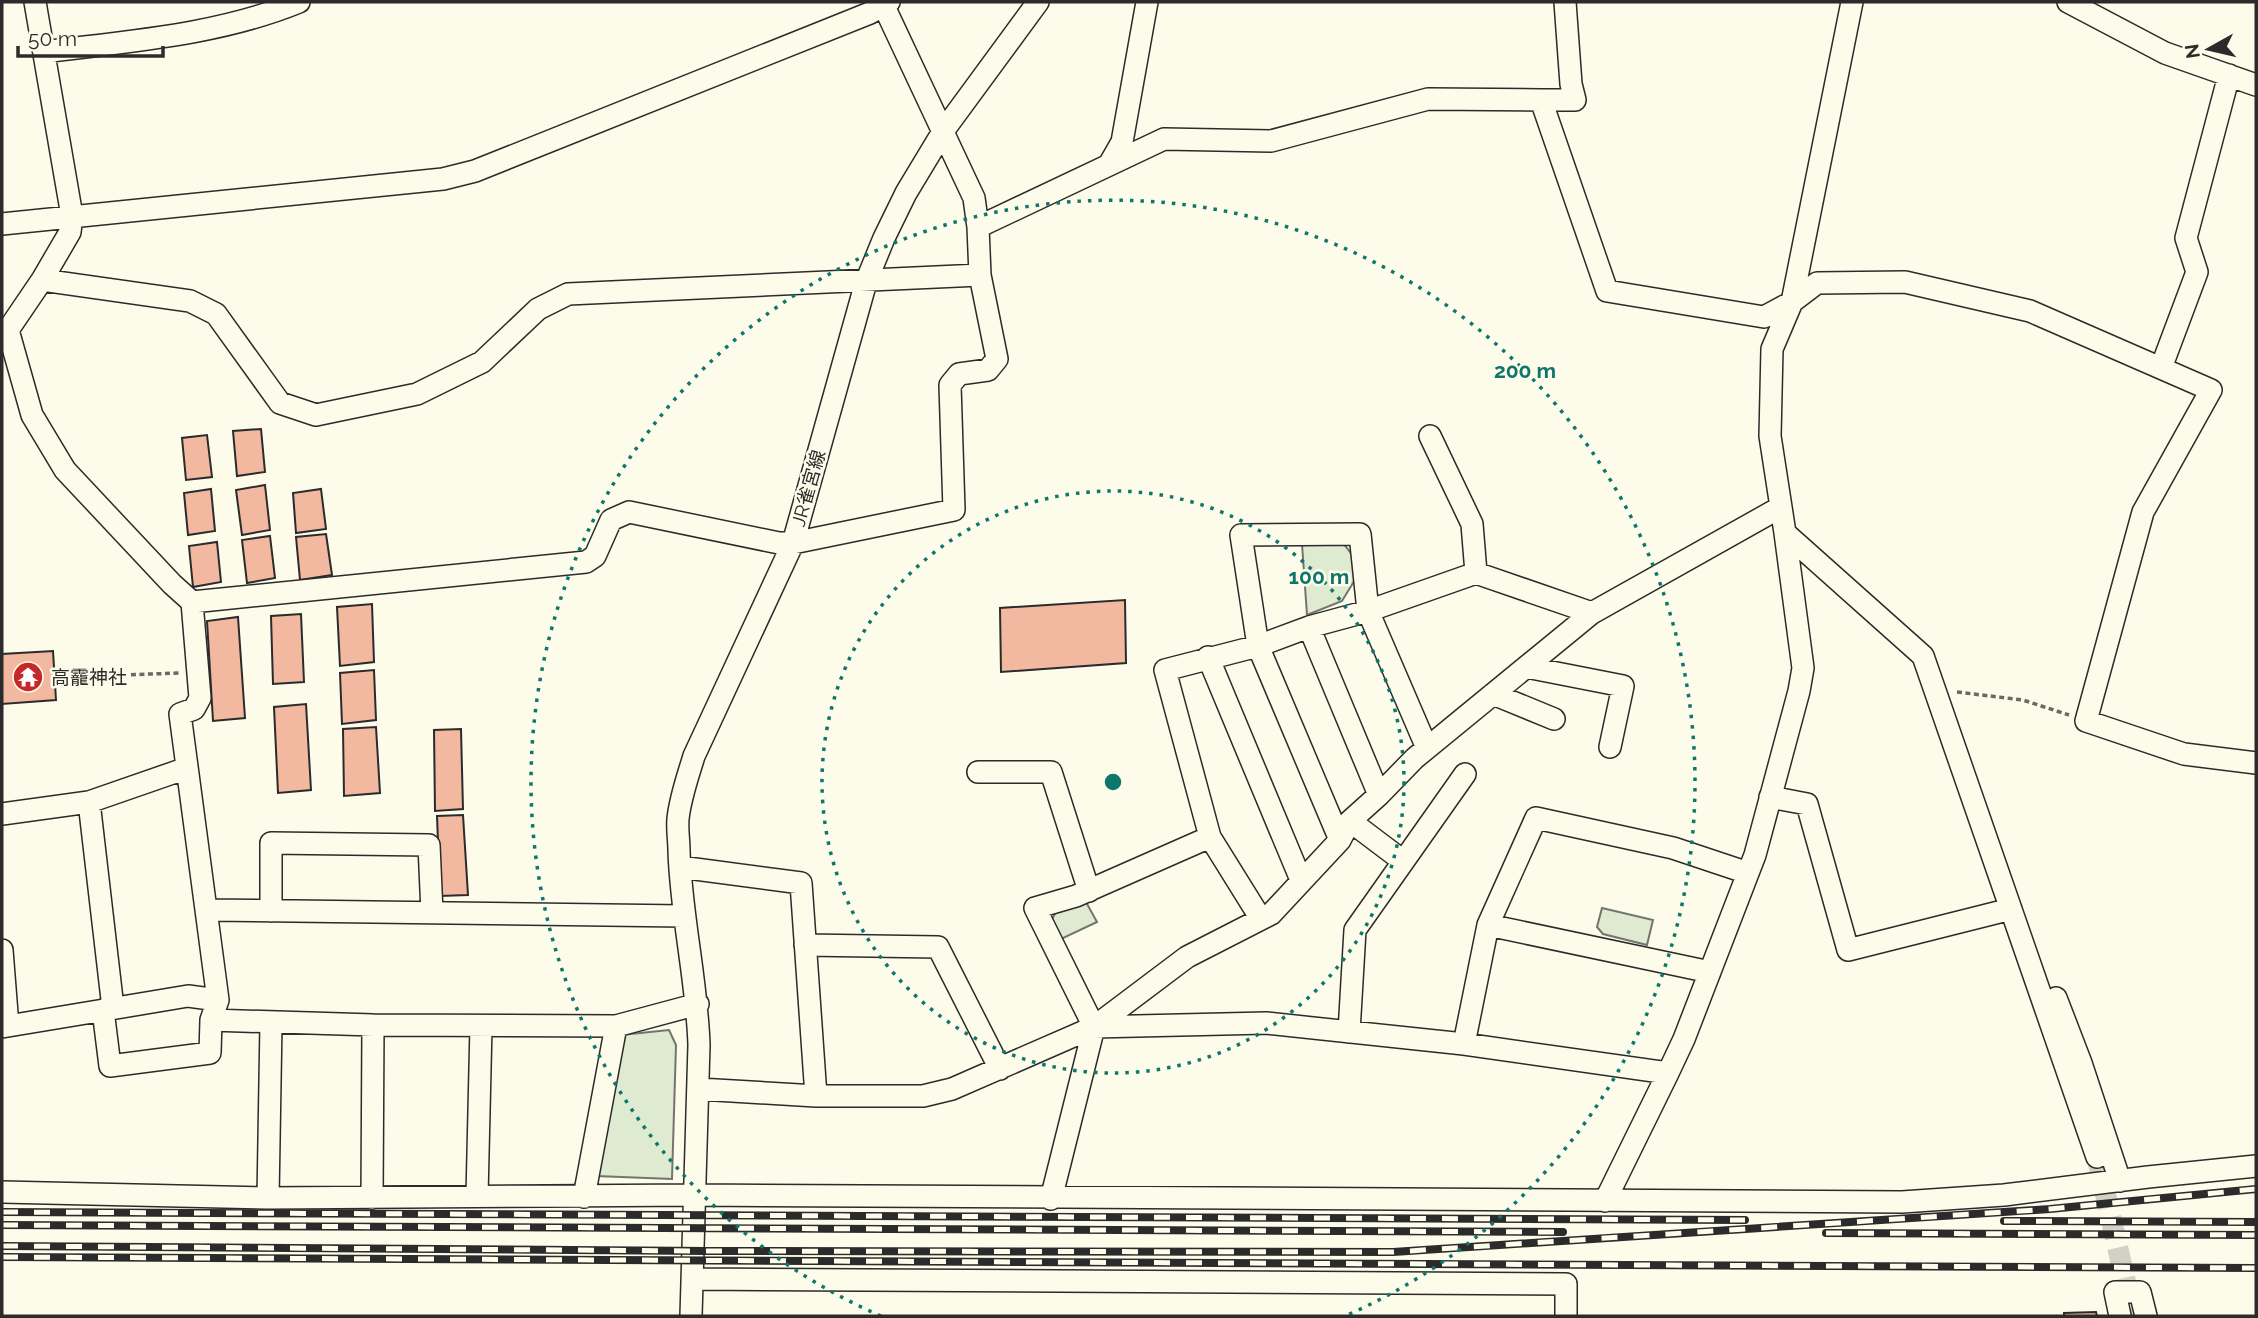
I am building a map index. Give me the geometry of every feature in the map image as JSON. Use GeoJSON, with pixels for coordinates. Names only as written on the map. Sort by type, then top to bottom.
{"type":"FeatureCollection","features":[{"type":"Feature","properties":{"kind":"street"},"geometry":{"type":"LineString","coordinates":[[35,2],[72,216],[70,232],[42,280],[5,333],[32,415],[65,470],[192,602],[200,698],[194,709],[180,714],[218,1000],[211,1020],[210,1053],[110,1066],[108,1009],[89,802]]}},
{"type":"Feature","properties":{"kind":"street"},"geometry":{"type":"LineString","coordinates":[[44,52],[192,33],[276,11],[299,2]]}},
{"type":"Feature","properties":{"kind":"street","name":"JR雀宮線"},"geometry":{"type":"LineString","coordinates":[[691,1316],[699,1089],[698,1004],[684,916],[678,819],[694,756],[793,543],[866,282],[884,238],[906,193],[944,130],[1038,2]]}},
{"type":"Feature","properties":{"kind":"street"},"geometry":{"type":"LineString","coordinates":[[1110,163],[1122,142],[1147,2]]}},
{"type":"Feature","properties":{"kind":"street"},"geometry":{"type":"LineString","coordinates":[[978,227],[1164,139],[1271,141],[1428,99],[1575,100],[1571,84],[1565,2]]}},
{"type":"Feature","properties":{"kind":"street"},"geometry":{"type":"LineString","coordinates":[[1605,1201],[1684,1039],[1748,873],[1799,691],[1803,668],[1770,436],[1772,349],[1792,302],[1852,2]]}},
{"type":"Feature","properties":{"kind":"street"},"geometry":{"type":"LineString","coordinates":[[2068,2],[2165,54],[2256,85]]}},
{"type":"Feature","properties":{"kind":"street"},"geometry":{"type":"LineString","coordinates":[[2,224],[443,179],[475,171],[870,13],[885,3],[974,198],[980,275],[997,359],[988,370],[959,374],[950,385],[954,510],[793,543],[779,543],[629,512],[611,520],[595,556],[586,562],[192,602]]}},
{"type":"Feature","properties":{"kind":"street"},"geometry":{"type":"LineString","coordinates":[[2161,368],[2197,272],[2186,239],[2229,75]]}},
{"type":"Feature","properties":{"kind":"street"},"geometry":{"type":"LineString","coordinates":[[1541,100],[1607,291],[1764,317],[1792,302],[1817,283],[1905,282],[2030,311],[2211,390],[2143,512],[2086,721],[2184,754],[2256,764]]}},
{"type":"Feature","properties":{"kind":"street"},"geometry":{"type":"LineString","coordinates":[[42,280],[190,301],[216,314],[280,403],[316,415],[417,394],[482,362],[538,309],[568,294],[980,275]]}},
{"type":"Feature","properties":{"kind":"street"},"geometry":{"type":"LineString","coordinates":[[1430,436],[1472,524],[1476,573]]}},
{"type":"Feature","properties":{"kind":"street"},"geometry":{"type":"LineString","coordinates":[[699,1089],[816,1096],[923,1096],[952,1089],[1094,1027],[1187,957],[1272,914],[1340,840],[1350,821],[1427,748],[1592,613],[1781,507]]}},
{"type":"Feature","properties":{"kind":"street"},"geometry":{"type":"LineString","coordinates":[[1785,533],[1923,656],[2096,1157]]}},
{"type":"Feature","properties":{"kind":"street"},"geometry":{"type":"LineString","coordinates":[[1340,840],[1258,646],[1241,535],[1360,534],[1368,611],[1427,748]]}},
{"type":"Feature","properties":{"kind":"street"},"geometry":{"type":"LineString","coordinates":[[1261,919],[1210,837],[1165,670],[1258,646],[1476,573],[1592,613]]}},
{"type":"Feature","properties":{"kind":"street"},"geometry":{"type":"LineString","coordinates":[[1309,627],[1379,795]]}},
{"type":"Feature","properties":{"kind":"street"},"geometry":{"type":"LineString","coordinates":[[1208,657],[1301,880]]}},
{"type":"Feature","properties":{"kind":"street"},"geometry":{"type":"LineString","coordinates":[[1527,667],[1623,686],[1610,747]]}},
{"type":"Feature","properties":{"kind":"street"},"geometry":{"type":"LineString","coordinates":[[1493,694],[1554,719]]}},
{"type":"Feature","properties":{"kind":"street"},"geometry":{"type":"LineString","coordinates":[[2,814],[89,802],[187,768]]}},
{"type":"Feature","properties":{"kind":"street"},"geometry":{"type":"LineString","coordinates":[[978,772],[1051,772],[1089,891]]}},
{"type":"Feature","properties":{"kind":"street"},"geometry":{"type":"LineString","coordinates":[[1349,1032],[1354,930],[1465,774]]}},
{"type":"Feature","properties":{"kind":"street"},"geometry":{"type":"LineString","coordinates":[[1770,797],[1807,804],[1848,950],[2011,909]]}},
{"type":"Feature","properties":{"kind":"street"},"geometry":{"type":"LineString","coordinates":[[1464,1044],[1488,925],[1536,818],[1673,848],[1748,873]]}},
{"type":"Feature","properties":{"kind":"street"},"geometry":{"type":"LineString","coordinates":[[1350,821],[1403,862]]}},
{"type":"Feature","properties":{"kind":"street"},"geometry":{"type":"LineString","coordinates":[[1051,1199],[1094,1027],[1035,908],[1089,891],[1210,837]]}},
{"type":"Feature","properties":{"kind":"street"},"geometry":{"type":"LineString","coordinates":[[271,911],[271,843],[429,845],[432,913]]}},
{"type":"Feature","properties":{"kind":"street"},"geometry":{"type":"LineString","coordinates":[[680,867],[801,883],[816,1096]]}},
{"type":"Feature","properties":{"kind":"street"},"geometry":{"type":"LineString","coordinates":[[208,910],[684,916]]}},
{"type":"Feature","properties":{"kind":"street"},"geometry":{"type":"LineString","coordinates":[[1488,925],[1710,972]]}},
{"type":"Feature","properties":{"kind":"street"},"geometry":{"type":"LineString","coordinates":[[805,945],[939,947],[1000,1069]]}},
{"type":"Feature","properties":{"kind":"street"},"geometry":{"type":"LineString","coordinates":[[2,950],[5,1027],[188,996],[218,1000]]}},
{"type":"Feature","properties":{"kind":"street"},"geometry":{"type":"LineString","coordinates":[[2026,953],[2052,987],[2081,1063],[2120,1181]]}},
{"type":"Feature","properties":{"kind":"street"},"geometry":{"type":"LineString","coordinates":[[2026,953],[2024,976],[2029,999],[2060,1074],[2090,1184]]}},
{"type":"Feature","properties":{"kind":"street"},"geometry":{"type":"LineString","coordinates":[[211,1020],[373,1025],[616,1026],[698,1004]]}},
{"type":"Feature","properties":{"kind":"street"},"geometry":{"type":"LineString","coordinates":[[268,1198],[271,1023]]}},
{"type":"Feature","properties":{"kind":"street"},"geometry":{"type":"LineString","coordinates":[[1094,1027],[1266,1023],[1464,1044],[1668,1073]]}},
{"type":"Feature","properties":{"kind":"street"},"geometry":{"type":"LineString","coordinates":[[372,1198],[373,1025]]}},
{"type":"Feature","properties":{"kind":"street"},"geometry":{"type":"LineString","coordinates":[[477,1196],[481,1026]]}},
{"type":"Feature","properties":{"kind":"street"},"geometry":{"type":"LineString","coordinates":[[584,1197],[616,1026]]}},
{"type":"Feature","properties":{"kind":"street"},"geometry":{"type":"LineString","coordinates":[[2,1192],[268,1198],[696,1195],[1902,1202],[2004,1195],[2256,1166]]}},
{"type":"Feature","properties":{"kind":"street"},"geometry":{"type":"LineString","coordinates":[[693,1279],[1566,1284],[1566,1316]]}},
{"type":"Feature","properties":{"kind":"path"},"geometry":{"type":"LineString","coordinates":[[63,677],[198,672]]}},
{"type":"Feature","properties":{"kind":"path"},"geometry":{"type":"LineString","coordinates":[[1934,690],[2023,700],[2086,721]]}},
{"type":"Feature","properties":{"kind":"green space"},"geometry":{"type":"Polygon","coordinates":[[[1343,543],[1353,556],[1356,578],[1342,601],[1307,615],[1302,544],[1343,543]]]}},
{"type":"Feature","properties":{"kind":"green space"},"geometry":{"type":"Polygon","coordinates":[[[1086,902],[1097,922],[1059,940],[1051,921],[1058,908],[1086,902]]]}},
{"type":"Feature","properties":{"kind":"green space"},"geometry":{"type":"Polygon","coordinates":[[[1602,908],[1653,920],[1647,945],[1603,934],[1597,927],[1602,908]]]}},
{"type":"Feature","properties":{"kind":"green space"},"geometry":{"type":"Polygon","coordinates":[[[669,1030],[676,1045],[672,1179],[596,1176],[621,1035],[669,1030]]]}},
{"type":"Feature","properties":{"kind":"building"},"geometry":{"type":"Polygon","coordinates":[[[261,429],[265,472],[237,476],[233,431],[261,429]]]}},
{"type":"Feature","properties":{"kind":"building"},"geometry":{"type":"Polygon","coordinates":[[[207,435],[212,477],[186,480],[182,438],[207,435]]]}},
{"type":"Feature","properties":{"kind":"building"},"geometry":{"type":"Polygon","coordinates":[[[265,485],[270,530],[242,535],[236,490],[265,485]]]}},
{"type":"Feature","properties":{"kind":"building"},"geometry":{"type":"Polygon","coordinates":[[[211,489],[215,531],[188,535],[184,493],[211,489]]]}},
{"type":"Feature","properties":{"kind":"building"},"geometry":{"type":"Polygon","coordinates":[[[321,489],[326,529],[296,533],[293,493],[321,489]]]}},
{"type":"Feature","properties":{"kind":"building"},"geometry":{"type":"Polygon","coordinates":[[[326,534],[332,575],[300,580],[296,537],[326,534]]]}},
{"type":"Feature","properties":{"kind":"building"},"geometry":{"type":"Polygon","coordinates":[[[270,536],[275,578],[247,583],[242,540],[270,536]]]}},
{"type":"Feature","properties":{"kind":"building"},"geometry":{"type":"Polygon","coordinates":[[[217,542],[221,582],[193,587],[189,546],[217,542]]]}},
{"type":"Feature","properties":{"kind":"building"},"geometry":{"type":"Polygon","coordinates":[[[1125,600],[1126,663],[1001,672],[1000,608],[1125,600]]]}},
{"type":"Feature","properties":{"kind":"building"},"geometry":{"type":"Polygon","coordinates":[[[372,604],[374,662],[340,666],[337,607],[372,604]]]}},
{"type":"Feature","properties":{"kind":"building"},"geometry":{"type":"Polygon","coordinates":[[[301,614],[304,682],[273,684],[271,616],[301,614]]]}},
{"type":"Feature","properties":{"kind":"building"},"geometry":{"type":"Polygon","coordinates":[[[238,617],[245,718],[213,721],[207,621],[238,617]]]}},
{"type":"Feature","properties":{"kind":"building","name":"高靇神社"},"geometry":{"type":"Polygon","coordinates":[[[53,651],[56,700],[2,704],[2,654],[53,651]]]}},
{"type":"Feature","properties":{"kind":"building"},"geometry":{"type":"Polygon","coordinates":[[[374,670],[376,720],[342,724],[340,673],[374,670]]]}},
{"type":"Feature","properties":{"kind":"building"},"geometry":{"type":"Polygon","coordinates":[[[306,704],[311,790],[278,793],[274,707],[306,704]]]}},
{"type":"Feature","properties":{"kind":"building"},"geometry":{"type":"Polygon","coordinates":[[[376,727],[380,793],[344,796],[343,729],[376,727]]]}},
{"type":"Feature","properties":{"kind":"building"},"geometry":{"type":"Polygon","coordinates":[[[461,729],[463,809],[435,811],[434,730],[461,729]]]}},
{"type":"Feature","properties":{"kind":"building"},"geometry":{"type":"Polygon","coordinates":[[[463,815],[468,895],[440,896],[437,816],[463,815]]]}},
{"type":"Feature","properties":{"kind":"building"},"geometry":{"type":"Polygon","coordinates":[[[2096,1312],[2097,1316],[2064,1316],[2064,1313],[2096,1312]]]}},
{"type":"Feature","properties":{"kind":"tunnel"},"geometry":{"type":"LineString","coordinates":[[2097,1157],[2133,1315]]}},
{"type":"Feature","properties":{"kind":"railway"},"geometry":{"type":"LineString","coordinates":[[2,1246],[1393,1252],[2050,1209],[2256,1189]]}},
{"type":"Feature","properties":{"kind":"railway"},"geometry":{"type":"LineString","coordinates":[[2,1212],[1745,1220]]}},
{"type":"Feature","properties":{"kind":"railway"},"geometry":{"type":"LineString","coordinates":[[2004,1221],[2256,1222]]}},
{"type":"Feature","properties":{"kind":"railway"},"geometry":{"type":"LineString","coordinates":[[2,1225],[1563,1232]]}},
{"type":"Feature","properties":{"kind":"railway"},"geometry":{"type":"LineString","coordinates":[[1826,1233],[2256,1235]]}},
{"type":"Feature","properties":{"kind":"railway"},"geometry":{"type":"LineString","coordinates":[[2,1257],[2256,1268]]}},
{"type":"Feature","properties":{"kind":"place","name":"高靇神社"},"geometry":{"type":"Point","coordinates":[28,677]}}]}
